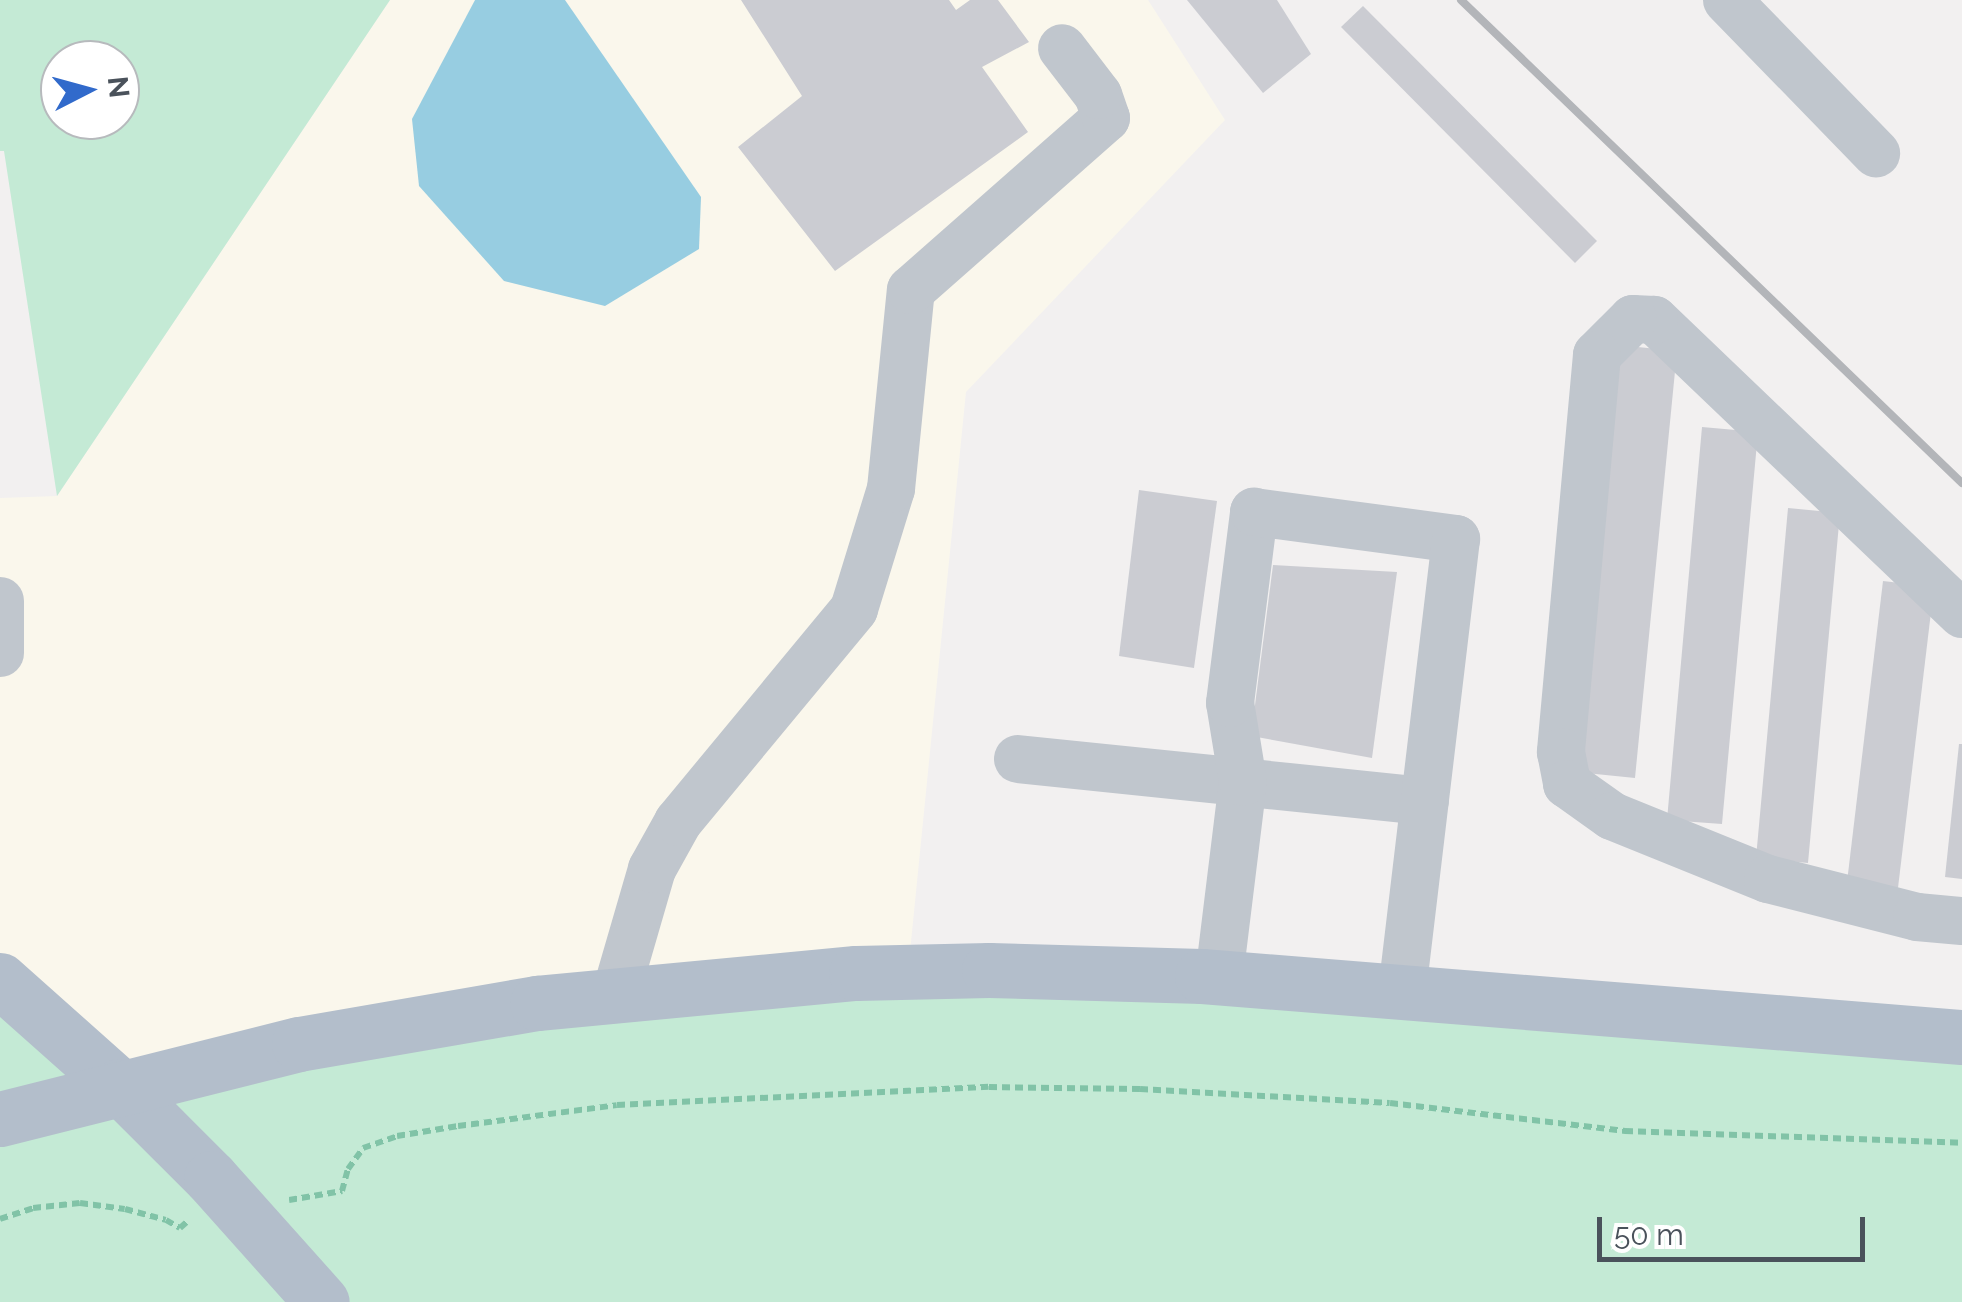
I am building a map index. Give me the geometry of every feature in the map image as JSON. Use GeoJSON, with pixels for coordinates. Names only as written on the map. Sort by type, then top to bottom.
{"type":"FeatureCollection","features":[{"type":"Feature","properties":{"kind":"main road"},"geometry":{"type":"LineString","coordinates":[[0,1119],[119,1086],[299,1044],[616,993],[936,971],[1219,977],[1961,1029]]}},
{"type":"Feature","properties":{"kind":"main road"},"geometry":{"type":"LineString","coordinates":[[0,980],[119,1086],[239,1209],[322,1302]]}},
{"type":"Feature","properties":{"kind":"lane"},"geometry":{"type":"LineString","coordinates":[[1727,0],[1876,153]]}},
{"type":"Feature","properties":{"kind":"lane"},"geometry":{"type":"LineString","coordinates":[[616,993],[652,869],[678,822],[854,610],[891,489],[910,290],[1106,118],[1098,95],[1062,48]]}},
{"type":"Feature","properties":{"kind":"lane"},"geometry":{"type":"LineString","coordinates":[[1962,614],[1654,320],[1634,318],[1597,355],[1562,752],[1566,784],[1612,816],[1768,879],[1917,917],[1962,921]]}},
{"type":"Feature","properties":{"kind":"lane"},"geometry":{"type":"LineString","coordinates":[[1219,977],[1244,782],[1230,703],[1254,512],[1456,539],[1402,991]]}},
{"type":"Feature","properties":{"kind":"lane"},"geometry":{"type":"LineString","coordinates":[[0,601],[0,653]]}},
{"type":"Feature","properties":{"kind":"lane"},"geometry":{"type":"LineString","coordinates":[[1018,760],[1424,802]]}},
{"type":"Feature","properties":{"kind":"path"},"geometry":{"type":"LineString","coordinates":[[0,1220],[34,1208],[80,1203],[125,1209],[180,1228],[191,1218],[342,1192],[348,1169],[363,1148],[397,1136],[617,1104],[989,1087],[1140,1088],[1390,1103],[1624,1131],[1962,1144]]}},
{"type":"Feature","properties":{"kind":"shaded area"},"geometry":{"type":"Polygon","coordinates":[[[390,0],[1148,0],[1225,120],[966,392],[908,972],[119,1086],[0,981],[0,498],[57,496],[390,0]]]}},
{"type":"Feature","properties":{"kind":"green space"},"geometry":{"type":"Polygon","coordinates":[[[0,0],[390,0],[57,496],[4,151],[0,151],[0,0]]]}},
{"type":"Feature","properties":{"kind":"green space"},"geometry":{"type":"Polygon","coordinates":[[[908,972],[1962,1037],[1962,1302],[0,1302],[0,993],[119,1086],[908,972]]]}},
{"type":"Feature","properties":{"kind":"water"},"geometry":{"type":"Polygon","coordinates":[[[475,0],[565,0],[701,197],[699,249],[605,306],[504,281],[419,186],[412,119],[475,0]]]}},
{"type":"Feature","properties":{"kind":"building"},"geometry":{"type":"Polygon","coordinates":[[[741,0],[949,0],[956,10],[970,0],[998,0],[1029,42],[982,67],[1028,132],[835,271],[738,147],[802,96],[741,0]]]}},
{"type":"Feature","properties":{"kind":"building"},"geometry":{"type":"Polygon","coordinates":[[[1187,0],[1277,0],[1311,54],[1263,93],[1187,0]]]}},
{"type":"Feature","properties":{"kind":"building"},"geometry":{"type":"Polygon","coordinates":[[[1363,6],[1597,241],[1575,263],[1341,27],[1363,6]]]}},
{"type":"Feature","properties":{"kind":"building"},"geometry":{"type":"Polygon","coordinates":[[[1618,345],[1677,351],[1635,778],[1576,772],[1618,345]]]}},
{"type":"Feature","properties":{"kind":"building"},"geometry":{"type":"Polygon","coordinates":[[[1702,427],[1758,432],[1722,824],[1667,820],[1702,427]]]}},
{"type":"Feature","properties":{"kind":"building"},"geometry":{"type":"Polygon","coordinates":[[[1139,490],[1217,501],[1194,668],[1119,656],[1139,490]]]}},
{"type":"Feature","properties":{"kind":"building"},"geometry":{"type":"Polygon","coordinates":[[[1788,508],[1840,513],[1808,863],[1756,858],[1788,508]]]}},
{"type":"Feature","properties":{"kind":"building"},"geometry":{"type":"Polygon","coordinates":[[[1273,565],[1397,572],[1372,758],[1251,736],[1273,565]]]}},
{"type":"Feature","properties":{"kind":"building"},"geometry":{"type":"Polygon","coordinates":[[[1883,581],[1934,587],[1898,888],[1847,882],[1883,581]]]}},
{"type":"Feature","properties":{"kind":"building"},"geometry":{"type":"Polygon","coordinates":[[[1962,744],[1962,879],[1945,877],[1962,744]]]}},
{"type":"Feature","properties":{"kind":"railway"},"geometry":{"type":"LineString","coordinates":[[1461,0],[1962,483]]}}]}
